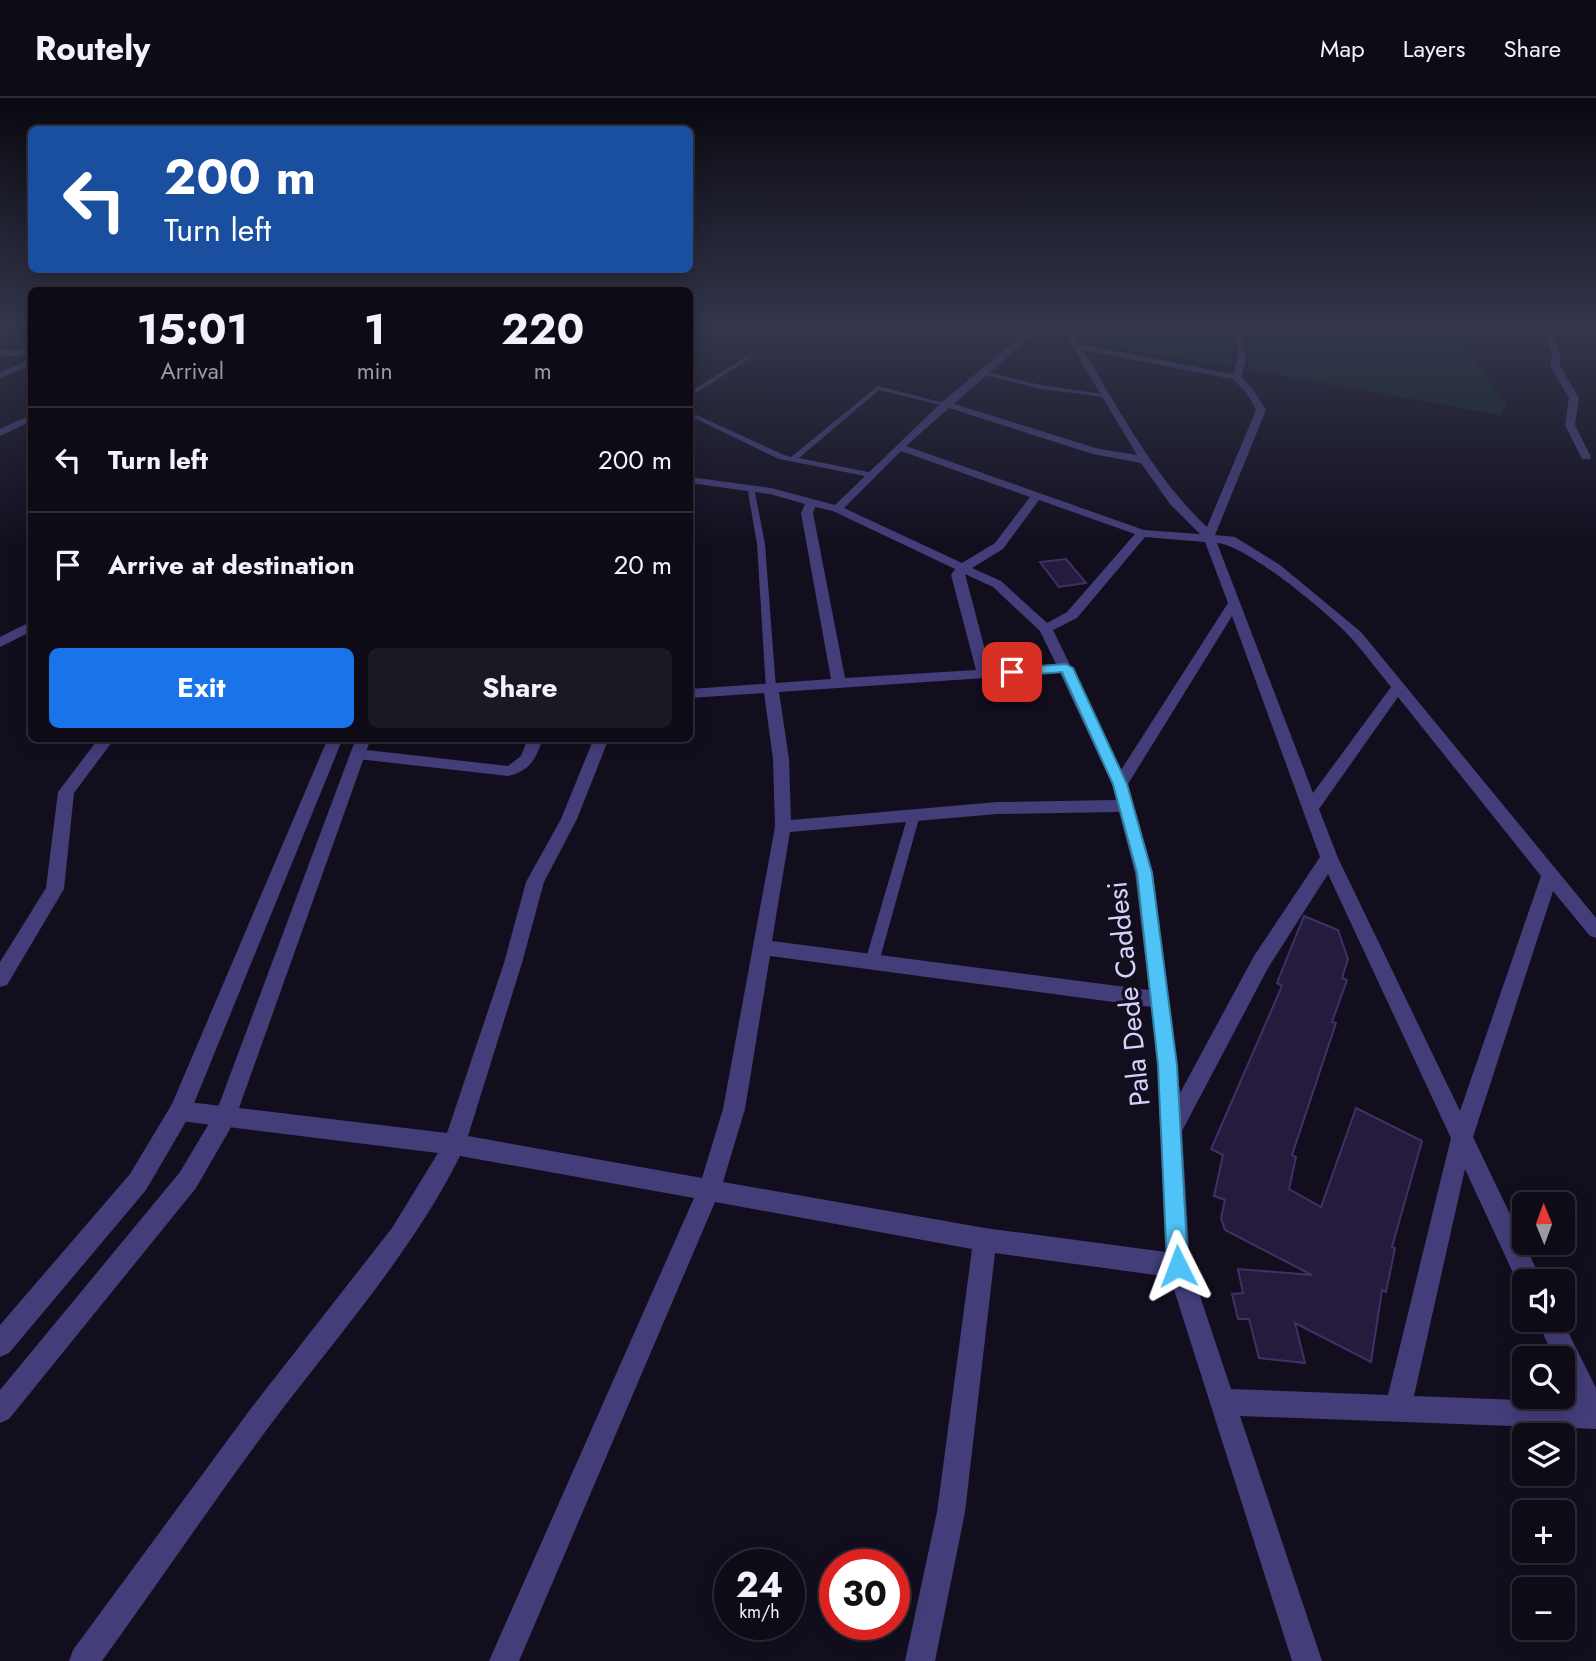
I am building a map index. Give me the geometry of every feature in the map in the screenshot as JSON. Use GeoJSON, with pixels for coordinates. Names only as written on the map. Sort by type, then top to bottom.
{"type":"FeatureCollection","features":[{"type":"Feature","properties":{"kind":"street"},"geometry":{"type":"LineString","coordinates":[[837,509],[899,446],[951,399]]}},
{"type":"Feature","properties":{"kind":"street"},"geometry":{"type":"LineString","coordinates":[[1107,399],[1174,502],[1209,536],[1329,858],[1524,1269]]}},
{"type":"Feature","properties":{"kind":"street"},"geometry":{"type":"LineString","coordinates":[[1209,536],[1261,410],[1255,399]]}},
{"type":"Feature","properties":{"kind":"street"},"geometry":{"type":"LineString","coordinates":[[1574,399],[1570,425],[1586,457]]}},
{"type":"Feature","properties":{"kind":"street"},"geometry":{"type":"LineString","coordinates":[[945,404],[1097,452],[1145,460]]}},
{"type":"Feature","properties":{"kind":"street"},"geometry":{"type":"LineString","coordinates":[[0,433],[28,419]]}},
{"type":"Feature","properties":{"kind":"street"},"geometry":{"type":"LineString","coordinates":[[899,446],[1142,533],[1209,536],[1238,544],[1276,568],[1356,635],[1596,931]]}},
{"type":"Feature","properties":{"kind":"street","name":"Pala Dede Caddesi"},"geometry":{"type":"LineString","coordinates":[[693,480],[750,488],[837,509],[997,584],[1046,629],[1120,784],[1144,873],[1168,1065],[1178,1266],[1307,1661]]}},
{"type":"Feature","properties":{"kind":"street"},"geometry":{"type":"LineString","coordinates":[[984,674],[957,577],[963,568],[999,546],[1037,496]]}},
{"type":"Feature","properties":{"kind":"street"},"geometry":{"type":"LineString","coordinates":[[811,502],[807,516],[839,685]]}},
{"type":"Feature","properties":{"kind":"street"},"geometry":{"type":"LineString","coordinates":[[1046,629],[1072,615],[1142,533]]}},
{"type":"Feature","properties":{"kind":"street"},"geometry":{"type":"LineString","coordinates":[[1120,784],[1233,605]]}},
{"type":"Feature","properties":{"kind":"street"},"geometry":{"type":"LineString","coordinates":[[0,643],[28,627]]}},
{"type":"Feature","properties":{"kind":"street"},"geometry":{"type":"LineString","coordinates":[[693,693],[1066,668]]}},
{"type":"Feature","properties":{"kind":"street"},"geometry":{"type":"LineString","coordinates":[[1310,809],[1398,687]]}},
{"type":"Feature","properties":{"kind":"street"},"geometry":{"type":"LineString","coordinates":[[504,1661],[708,1192],[732,1120],[782,827],[781,758],[771,689]]}},
{"type":"Feature","properties":{"kind":"street"},"geometry":{"type":"LineString","coordinates":[[0,979],[55,889],[66,792],[105,742]]}},
{"type":"Feature","properties":{"kind":"street"},"geometry":{"type":"LineString","coordinates":[[0,1344],[138,1182],[180,1111],[333,742]]}},
{"type":"Feature","properties":{"kind":"street"},"geometry":{"type":"LineString","coordinates":[[0,1410],[188,1180],[226,1115],[361,746],[508,771],[519,768],[528,761],[535,742]]}},
{"type":"Feature","properties":{"kind":"street"},"geometry":{"type":"LineString","coordinates":[[84,1661],[261,1416],[412,1220],[454,1144],[513,963],[535,882],[569,819],[600,742]]}},
{"type":"Feature","properties":{"kind":"street"},"geometry":{"type":"LineString","coordinates":[[782,827],[1034,807],[1126,806]]}},
{"type":"Feature","properties":{"kind":"street"},"geometry":{"type":"LineString","coordinates":[[1171,1130],[1261,962],[1329,858]]}},
{"type":"Feature","properties":{"kind":"street"},"geometry":{"type":"LineString","coordinates":[[1398,1407],[1461,1140],[1550,875]]}},
{"type":"Feature","properties":{"kind":"street"},"geometry":{"type":"LineString","coordinates":[[762,947],[1160,1000]]}},
{"type":"Feature","properties":{"kind":"street"},"geometry":{"type":"LineString","coordinates":[[180,1111],[454,1144],[985,1240],[1178,1266]]}},
{"type":"Feature","properties":{"kind":"street"},"geometry":{"type":"LineString","coordinates":[[920,1661],[951,1512],[985,1240]]}},
{"type":"Feature","properties":{"kind":"street"},"geometry":{"type":"LineString","coordinates":[[1221,1402],[1596,1416],[1555,1332]]}},
{"type":"Feature","properties":{"kind":"lane"},"geometry":{"type":"LineString","coordinates":[[793,459],[865,399]]}},
{"type":"Feature","properties":{"kind":"lane"},"geometry":{"type":"LineString","coordinates":[[924,399],[945,404]]}},
{"type":"Feature","properties":{"kind":"lane"},"geometry":{"type":"LineString","coordinates":[[693,415],[793,459],[870,475]]}},
{"type":"Feature","properties":{"kind":"lane"},"geometry":{"type":"LineString","coordinates":[[750,488],[761,544],[771,689]]}},
{"type":"Feature","properties":{"kind":"lane"},"geometry":{"type":"LineString","coordinates":[[872,962],[914,815]]}},
{"type":"Feature","properties":{"kind":"green space"},"geometry":{"type":"Polygon","coordinates":[[[1411,399],[1502,399],[1506,405],[1501,415],[1411,399]]]}},
{"type":"Feature","properties":{"kind":"building"},"geometry":{"type":"Polygon","coordinates":[[[1066,559],[1086,583],[1059,587],[1040,562],[1066,559]]]}},
{"type":"Feature","properties":{"kind":"building"},"geometry":{"type":"Polygon","coordinates":[[[1304,916],[1338,930],[1348,959],[1342,978],[1347,980],[1332,1022],[1336,1023],[1292,1155],[1296,1157],[1289,1189],[1321,1207],[1356,1108],[1422,1141],[1392,1247],[1395,1248],[1386,1292],[1382,1290],[1371,1362],[1295,1323],[1305,1363],[1259,1358],[1249,1319],[1238,1319],[1232,1294],[1243,1293],[1238,1269],[1312,1275],[1225,1230],[1221,1218],[1225,1200],[1214,1196],[1223,1155],[1211,1149],[1282,986],[1277,983],[1304,916]]]}},
{"type":"Feature","properties":{"kind":"route"},"geometry":{"type":"LineString","coordinates":[[1012,672],[1066,668],[1120,784],[1144,873],[1168,1065],[1178,1266]]}}]}
